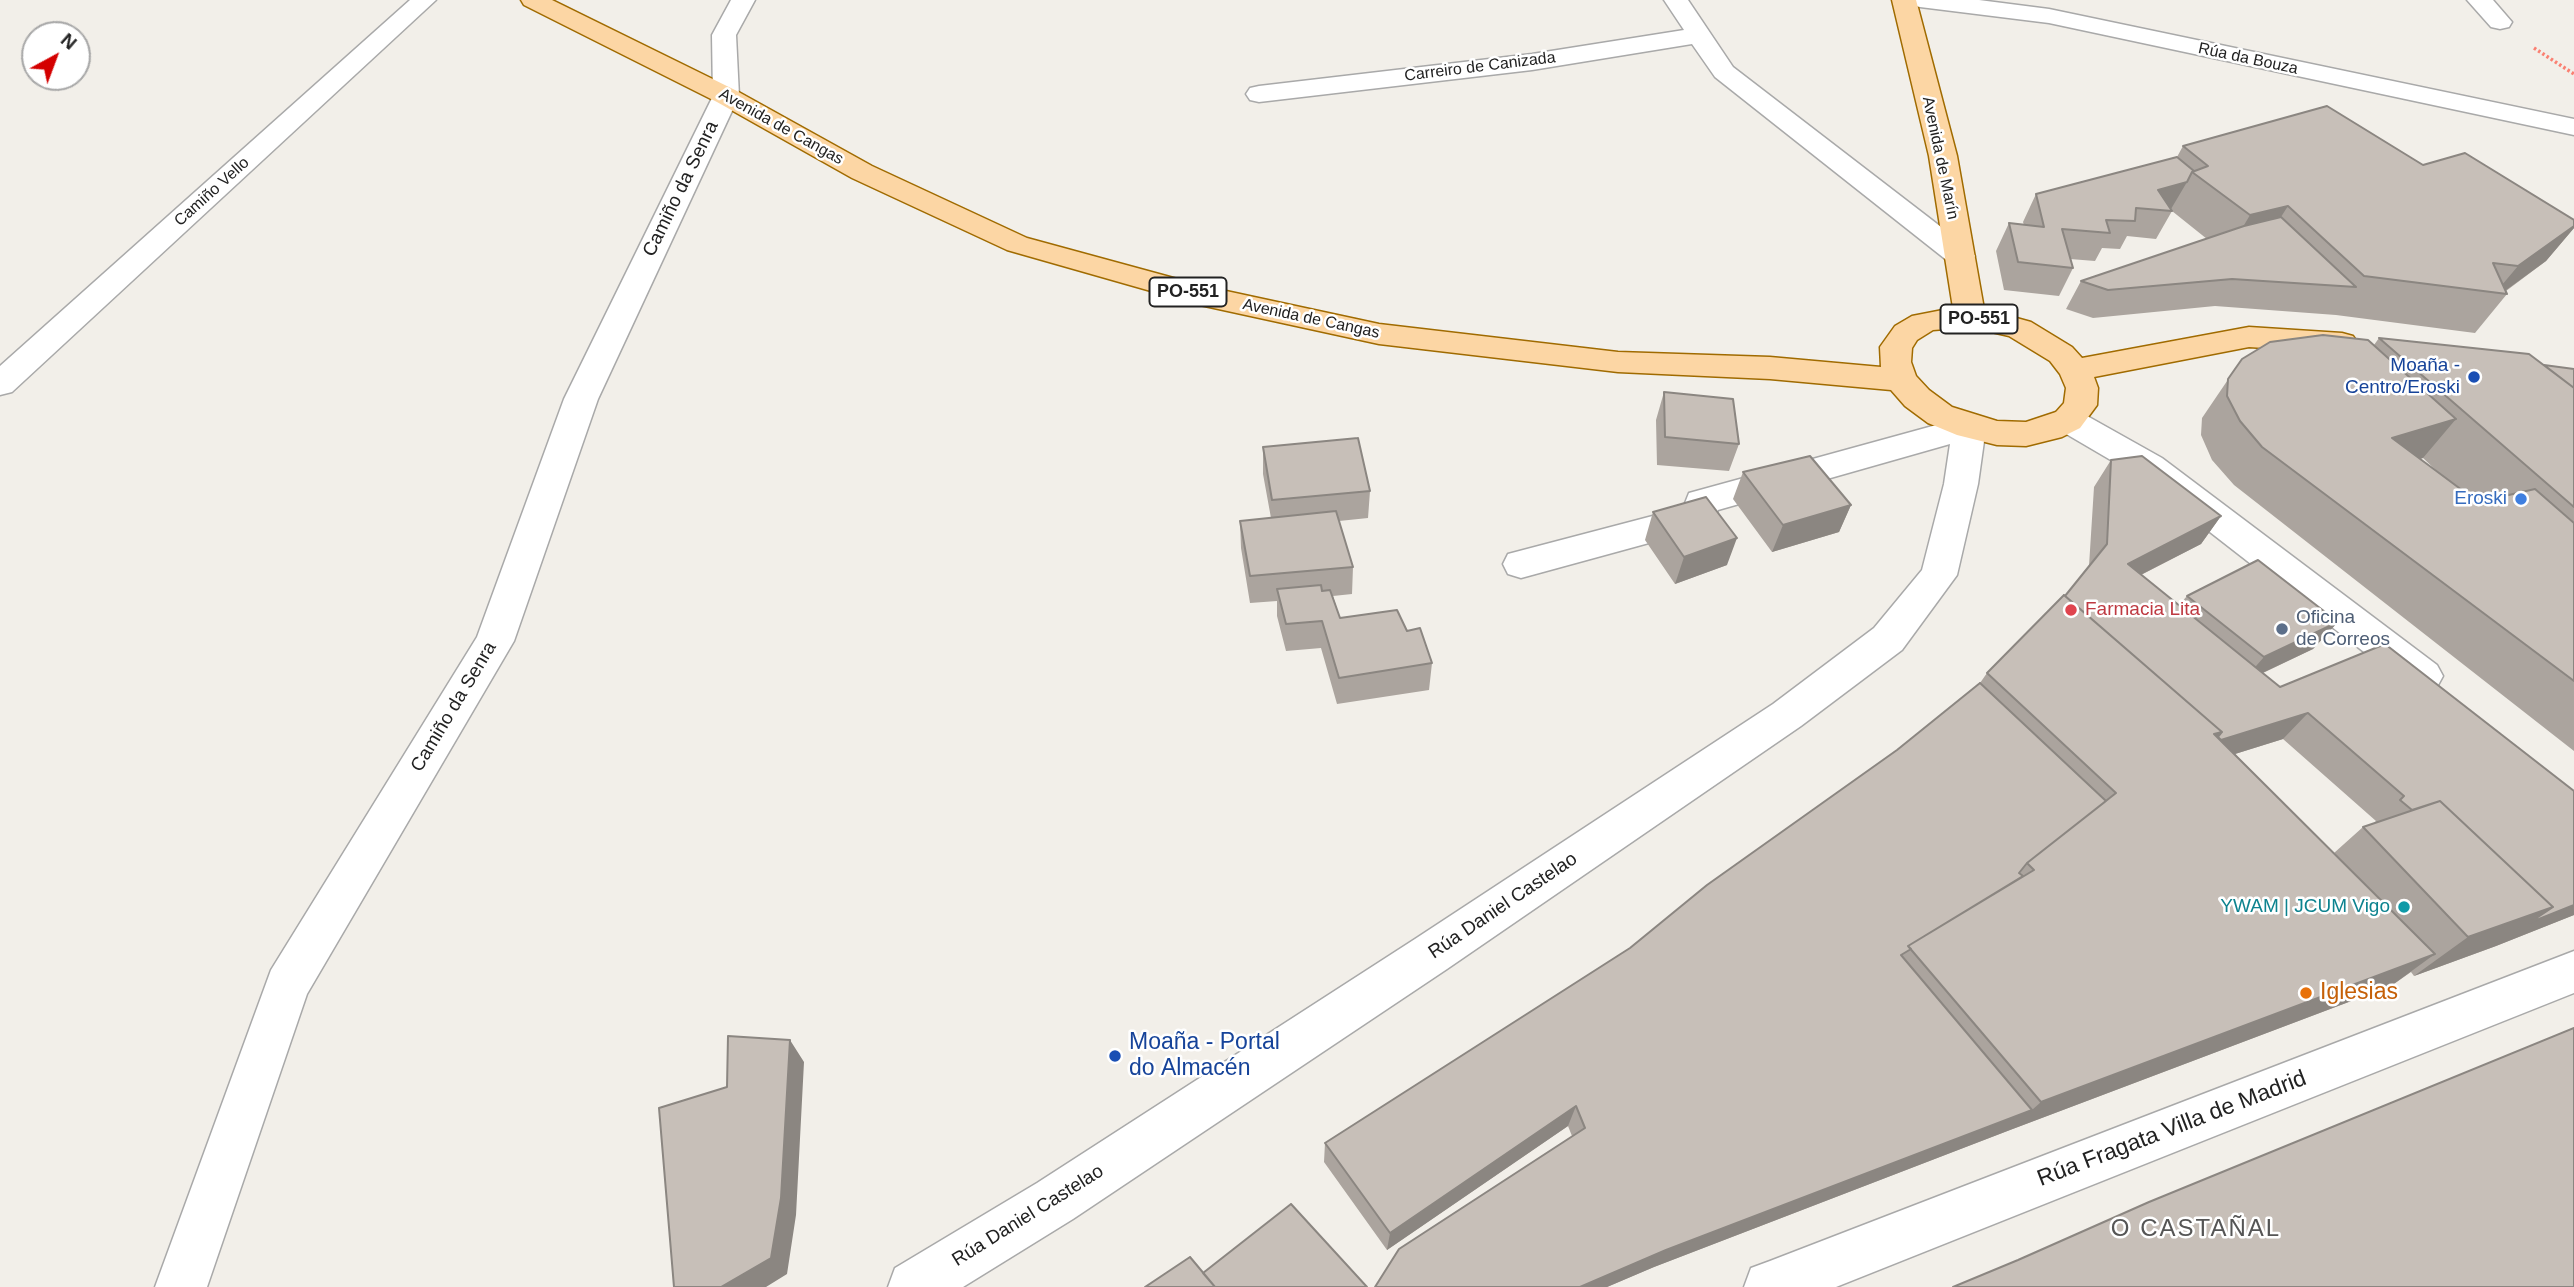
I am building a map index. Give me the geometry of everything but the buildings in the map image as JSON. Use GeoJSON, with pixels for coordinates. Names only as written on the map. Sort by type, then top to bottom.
{"type":"FeatureCollection","features":[{"type":"Feature","properties":{"kind":"main road","name":"Avenida de Cangas"},"geometry":{"type":"LineString","coordinates":[[533,0],[726,96],[862,173],[1017,244],[1200,295],[1379,334],[1618,362],[1770,368],[1901,380]]}},
{"type":"Feature","properties":{"kind":"main road","name":"Avenida de Marín"},"geometry":{"type":"LineString","coordinates":[[1904,0],[1943,156],[1970,317]]}},
{"type":"Feature","properties":{"kind":"main road","name":"PO-551"},"geometry":{"type":"LineString","coordinates":[[1901,380],[1895,362],[1896,346],[1906,333],[1923,323],[1944,318],[1970,317],[2020,329],[2061,354],[2074,370]]}},
{"type":"Feature","properties":{"kind":"main road"},"geometry":{"type":"LineString","coordinates":[[1901,380],[1917,398],[1932,409],[1969,427],[1997,433],[2026,434],[2050,429],[2068,420],[2080,405],[2082,388],[2074,370],[2249,337],[2372,345]]}},
{"type":"Feature","properties":{"kind":"street","name":"Camiño Vello"},"geometry":{"type":"LineString","coordinates":[[0,384],[424,0]]}},
{"type":"Feature","properties":{"kind":"street","name":"Camiño da Senra"},"geometry":{"type":"LineString","coordinates":[[181,1287],[287,985],[495,640],[581,399],[726,96],[724,35],[743,0]]}},
{"type":"Feature","properties":{"kind":"street"},"geometry":{"type":"LineString","coordinates":[[1676,0],[1724,72],[1960,256]]}},
{"type":"Feature","properties":{"kind":"street","name":"Rúa da Bouza"},"geometry":{"type":"LineString","coordinates":[[1920,0],[2049,16],[2574,127]]}},
{"type":"Feature","properties":{"kind":"street"},"geometry":{"type":"LineString","coordinates":[[2479,0],[2500,22]]}},
{"type":"Feature","properties":{"kind":"street","name":"Carreiro de Canizada"},"geometry":{"type":"LineString","coordinates":[[1259,94],[1532,62],[1699,35]]}},
{"type":"Feature","properties":{"kind":"street"},"geometry":{"type":"LineString","coordinates":[[2068,420],[2150,467],[2454,700]]}},
{"type":"Feature","properties":{"kind":"street"},"geometry":{"type":"LineString","coordinates":[[1521,564],[1698,517],[1702,502],[1969,427]]}},
{"type":"Feature","properties":{"kind":"street","name":"Rúa Daniel Castelao"},"geometry":{"type":"LineString","coordinates":[[914,1287],[1055,1201],[1420,962],[1787,715],[1888,639],[1939,575],[1961,484],[1969,427]]}},
{"type":"Feature","properties":{"kind":"street","name":"Rúa Fragata Villa de Madrid"},"geometry":{"type":"LineString","coordinates":[[1770,1287],[2574,972]]}},
{"type":"Feature","properties":{"kind":"place","name":"Moaña - Centro/Eroski"},"geometry":{"type":"Point","coordinates":[2474,377]}},
{"type":"Feature","properties":{"kind":"place","name":"Eroski"},"geometry":{"type":"Point","coordinates":[2521,499]}},
{"type":"Feature","properties":{"kind":"place","name":"Farmacia Lita"},"geometry":{"type":"Point","coordinates":[2071,610]}},
{"type":"Feature","properties":{"kind":"place","name":"Oficina de Correos"},"geometry":{"type":"Point","coordinates":[2282,629]}},
{"type":"Feature","properties":{"kind":"place","name":"YWAM | JCUM Vigo"},"geometry":{"type":"Point","coordinates":[2404,907]}},
{"type":"Feature","properties":{"kind":"place","name":"Iglesias"},"geometry":{"type":"Point","coordinates":[2306,993]}},
{"type":"Feature","properties":{"kind":"place","name":"Moaña - Portal do Almacén"},"geometry":{"type":"Point","coordinates":[1115,1056]}},
{"type":"Feature","properties":{"kind":"district","name":"O CASTAÑAL"},"geometry":{"type":"Point","coordinates":[2196,1229]}}]}
